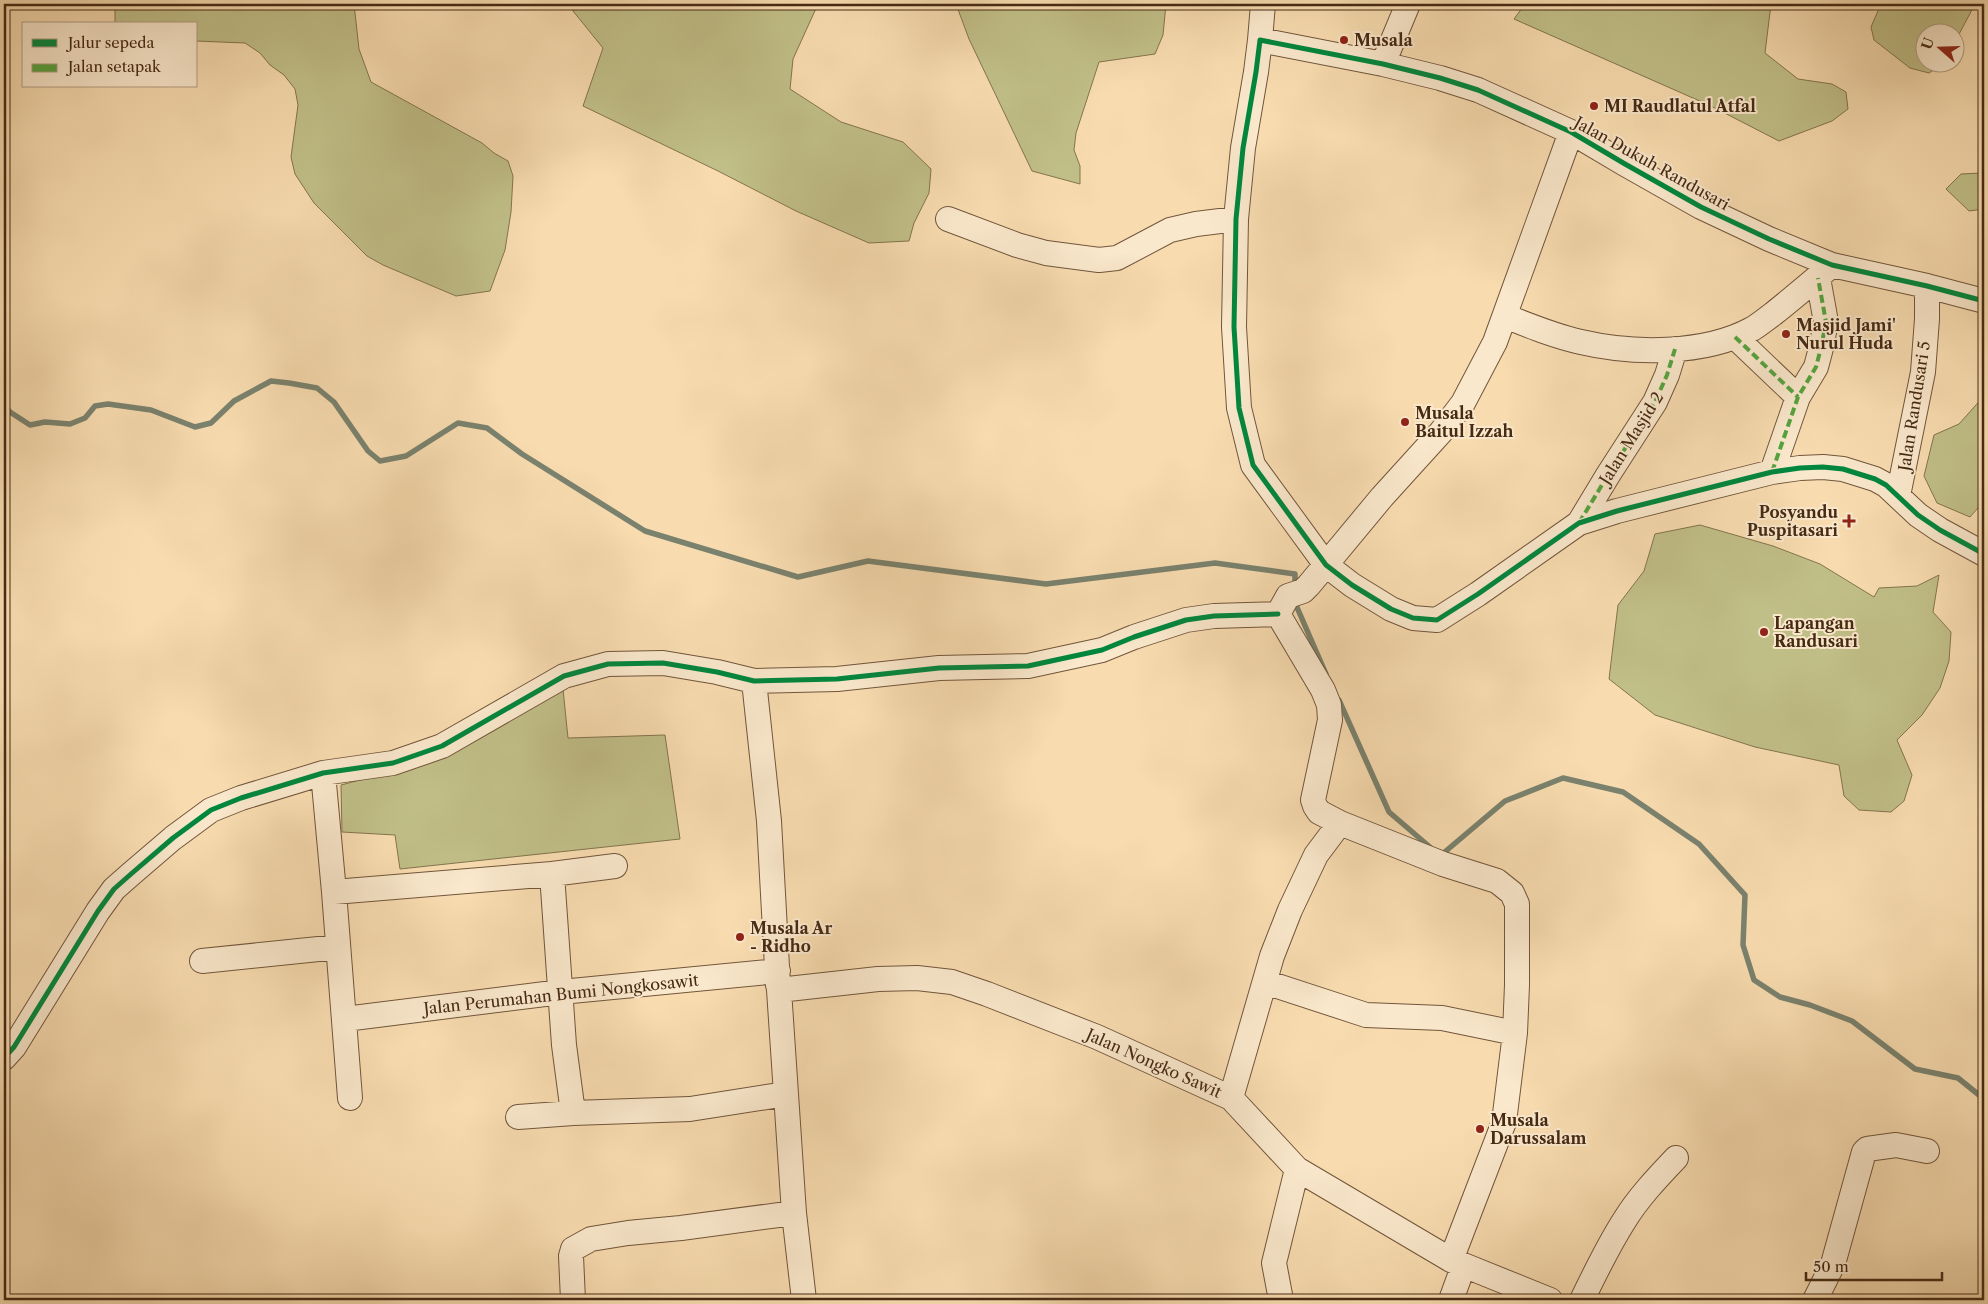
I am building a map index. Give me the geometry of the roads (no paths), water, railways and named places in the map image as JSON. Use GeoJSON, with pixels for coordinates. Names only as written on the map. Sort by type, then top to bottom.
{"type":"FeatureCollection","features":[{"type":"Feature","properties":{"kind":"street"},"geometry":{"type":"LineString","coordinates":[[1263,4],[1256,72],[1243,148],[1236,219],[1234,328],[1239,408],[1253,465],[1326,565],[1352,586],[1391,609],[1413,618],[1437,620],[1478,594],[1579,523],[1617,511],[1772,472],[1800,468],[1823,467],[1843,469],[1875,479],[1886,485],[1918,515],[1940,530],[1984,554]]}},
{"type":"Feature","properties":{"kind":"street"},"geometry":{"type":"LineString","coordinates":[[1383,64],[1408,4]]}},
{"type":"Feature","properties":{"kind":"street","name":"Jalan Dukuh Randusari"},"geometry":{"type":"LineString","coordinates":[[1260,40],[1383,64],[1440,78],[1478,90],[1570,132],[1701,206],[1769,239],[1825,272],[1927,286],[1984,301]]}},
{"type":"Feature","properties":{"kind":"street","name":"Jalan Dukuh Randusari"},"geometry":{"type":"LineString","coordinates":[[1290,600],[1326,565],[1382,497],[1441,432],[1463,403],[1482,371],[1505,316],[1570,132]]}},
{"type":"Feature","properties":{"kind":"street"},"geometry":{"type":"LineString","coordinates":[[948,219],[1017,245],[1046,253],[1099,260],[1117,258],[1170,230],[1196,224],[1236,219]]}},
{"type":"Feature","properties":{"kind":"street"},"geometry":{"type":"LineString","coordinates":[[1505,316],[1545,332],[1581,342],[1623,348],[1675,349],[1695,347],[1735,337],[1753,329],[1825,272]]}},
{"type":"Feature","properties":{"kind":"street"},"geometry":{"type":"LineString","coordinates":[[1772,472],[1798,398],[1816,367],[1826,322],[1825,272]]}},
{"type":"Feature","properties":{"kind":"street","name":"Jalan Randusari 5"},"geometry":{"type":"LineString","coordinates":[[1898,496],[1923,372],[1927,319],[1927,286]]}},
{"type":"Feature","properties":{"kind":"street"},"geometry":{"type":"LineString","coordinates":[[1735,337],[1798,398]]}},
{"type":"Feature","properties":{"kind":"street","name":"Jalan Masjid 2"},"geometry":{"type":"LineString","coordinates":[[1579,523],[1608,474],[1655,402],[1667,375],[1675,349]]}},
{"type":"Feature","properties":{"kind":"street"},"geometry":{"type":"LineString","coordinates":[[4,1058],[14,1047],[32,1015],[98,911],[120,884],[173,838],[211,810],[241,798],[323,773],[393,763],[442,746],[564,676],[608,664],[662,663],[717,672],[754,681],[838,680],[939,668],[1028,666],[1102,650],[1186,620],[1290,600],[1329,705],[1330,720],[1313,800],[1314,806],[1319,812],[1340,823],[1443,864],[1497,881],[1512,893],[1517,904],[1518,985],[1515,1033],[1504,1122],[1457,1264],[1451,1300]]}},
{"type":"Feature","properties":{"kind":"street"},"geometry":{"type":"LineString","coordinates":[[754,681],[769,820],[794,1213],[804,1300]]}},
{"type":"Feature","properties":{"kind":"street"},"geometry":{"type":"LineString","coordinates":[[323,773],[350,1098]]}},
{"type":"Feature","properties":{"kind":"street"},"geometry":{"type":"LineString","coordinates":[[1231,1098],[1272,956],[1290,910],[1316,855],[1340,823]]}},
{"type":"Feature","properties":{"kind":"street"},"geometry":{"type":"LineString","coordinates":[[334,892],[552,874],[615,866]]}},
{"type":"Feature","properties":{"kind":"street"},"geometry":{"type":"LineString","coordinates":[[552,874],[564,1045],[573,1113]]}},
{"type":"Feature","properties":{"kind":"street"},"geometry":{"type":"LineString","coordinates":[[202,962],[338,947]]}},
{"type":"Feature","properties":{"kind":"street","name":"Jalan Perumahan Bumi Nongkosawit"},"geometry":{"type":"LineString","coordinates":[[344,1019],[561,992],[778,980],[917,978],[952,982],[987,994]]}},
{"type":"Feature","properties":{"kind":"street"},"geometry":{"type":"LineString","coordinates":[[1265,982],[1366,1015],[1442,1018],[1515,1033]]}},
{"type":"Feature","properties":{"kind":"street","name":"Jalan Nongko Sawit"},"geometry":{"type":"LineString","coordinates":[[987,994],[1141,1056],[1231,1098],[1297,1169],[1457,1264],[1550,1300]]}},
{"type":"Feature","properties":{"kind":"street"},"geometry":{"type":"LineString","coordinates":[[518,1117],[690,1109],[786,1094]]}},
{"type":"Feature","properties":{"kind":"street"},"geometry":{"type":"LineString","coordinates":[[1815,1300],[1833,1264],[1864,1152],[1872,1148],[1896,1145],[1927,1151]]}},
{"type":"Feature","properties":{"kind":"street"},"geometry":{"type":"LineString","coordinates":[[1582,1300],[1610,1244],[1625,1219],[1652,1183],[1676,1158]]}},
{"type":"Feature","properties":{"kind":"street"},"geometry":{"type":"LineString","coordinates":[[1281,1300],[1274,1263],[1297,1169]]}},
{"type":"Feature","properties":{"kind":"street"},"geometry":{"type":"LineString","coordinates":[[573,1300],[571,1256],[573,1249],[591,1239],[794,1213]]}},
{"type":"Feature","properties":{"kind":"waterway"},"geometry":{"type":"LineString","coordinates":[[4,405],[10,412],[30,425],[45,422],[70,424],[85,418],[95,406],[108,404],[151,410],[195,427],[211,423],[234,401],[271,381],[289,383],[317,388],[334,402],[368,451],[380,461],[406,456],[458,423],[487,428],[522,454],[645,531],[798,577],[868,561],[1046,584],[1215,563],[1295,574],[1295,588]]}},
{"type":"Feature","properties":{"kind":"waterway"},"geometry":{"type":"LineString","coordinates":[[1296,599],[1296,605],[1326,674]]}},
{"type":"Feature","properties":{"kind":"waterway"},"geometry":{"type":"LineString","coordinates":[[1339,700],[1389,812],[1431,848]]}},
{"type":"Feature","properties":{"kind":"waterway"},"geometry":{"type":"LineString","coordinates":[[1440,856],[1505,801],[1563,778],[1623,792],[1699,844],[1745,895],[1743,945],[1754,980],[1780,997],[1810,1005],[1852,1021],[1915,1069],[1958,1078],[1984,1099]]}},
{"type":"Feature","properties":{"kind":"place","name":"Musala"},"geometry":{"type":"Point","coordinates":[1344,40]}},
{"type":"Feature","properties":{"kind":"place","name":"MI Raudlatul Atfal"},"geometry":{"type":"Point","coordinates":[1594,106]}},
{"type":"Feature","properties":{"kind":"place","name":"Masjid Jami' Nurul Huda"},"geometry":{"type":"Point","coordinates":[1786,334]}},
{"type":"Feature","properties":{"kind":"place","name":"Musala Baitul Izzah"},"geometry":{"type":"Point","coordinates":[1405,422]}},
{"type":"Feature","properties":{"kind":"place","name":"Posyandu Puspitasari"},"geometry":{"type":"Point","coordinates":[1849,521]}},
{"type":"Feature","properties":{"kind":"place","name":"Lapangan Randusari"},"geometry":{"type":"Point","coordinates":[1764,632]}},
{"type":"Feature","properties":{"kind":"place","name":"Musala Ar - Ridho"},"geometry":{"type":"Point","coordinates":[740,937]}},
{"type":"Feature","properties":{"kind":"place","name":"Musala Darussalam"},"geometry":{"type":"Point","coordinates":[1480,1129]}}]}
